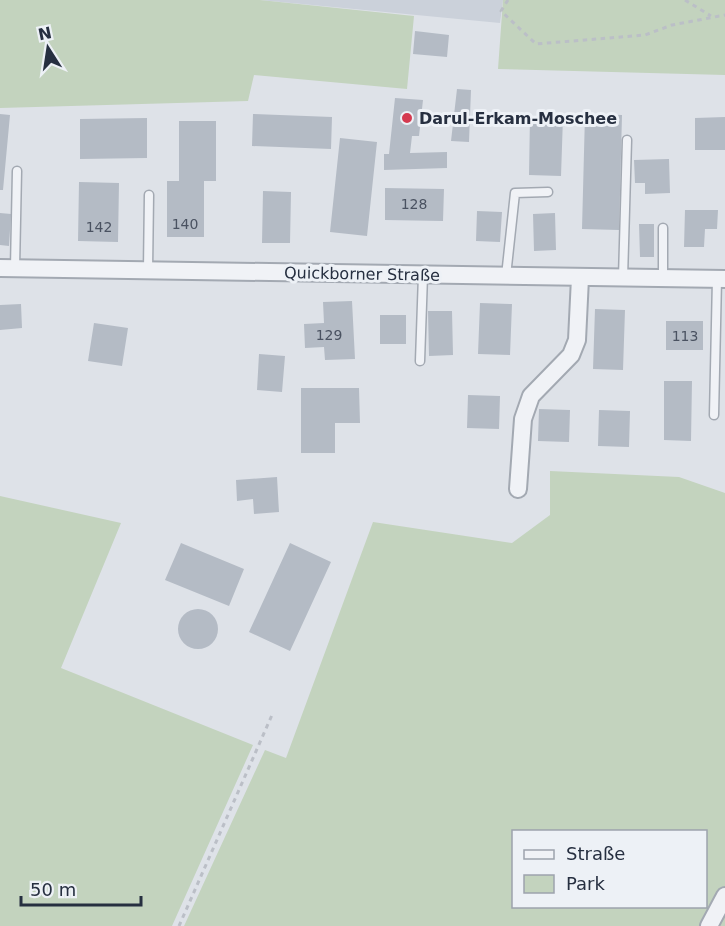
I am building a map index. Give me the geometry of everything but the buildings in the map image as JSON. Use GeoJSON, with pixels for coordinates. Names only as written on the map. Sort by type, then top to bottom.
{"type":"FeatureCollection","features":[{"type":"Feature","properties":{"kind":"street","name":"Quickborner Straße"},"geometry":{"type":"LineString","coordinates":[[7,268],[721,279]]}},
{"type":"Feature","properties":{"kind":"street"},"geometry":{"type":"LineString","coordinates":[[518,489],[523,419],[531,396],[571,355],[577,340],[580,278]]}},
{"type":"Feature","properties":{"kind":"street"},"geometry":{"type":"LineString","coordinates":[[709,926],[725,896]]}},
{"type":"Feature","properties":{"kind":"lane"},"geometry":{"type":"LineString","coordinates":[[623,278],[627,140]]}},
{"type":"Feature","properties":{"kind":"lane"},"geometry":{"type":"LineString","coordinates":[[7,268],[17,171]]}},
{"type":"Feature","properties":{"kind":"lane"},"geometry":{"type":"LineString","coordinates":[[506,276],[515,193],[548,192]]}},
{"type":"Feature","properties":{"kind":"lane"},"geometry":{"type":"LineString","coordinates":[[148,195],[148,270]]}},
{"type":"Feature","properties":{"kind":"lane"},"geometry":{"type":"LineString","coordinates":[[663,228],[663,278]]}},
{"type":"Feature","properties":{"kind":"lane"},"geometry":{"type":"LineString","coordinates":[[420,361],[423,275]]}},
{"type":"Feature","properties":{"kind":"lane"},"geometry":{"type":"LineString","coordinates":[[714,415],[721,279]]}},
{"type":"Feature","properties":{"kind":"path"},"geometry":{"type":"LineString","coordinates":[[508,0],[501,11],[537,44],[645,35],[672,25],[725,15]]}},
{"type":"Feature","properties":{"kind":"path"},"geometry":{"type":"LineString","coordinates":[[685,0],[712,17]]}},
{"type":"Feature","properties":{"kind":"path"},"geometry":{"type":"LineString","coordinates":[[179,926],[272,715]]}},
{"type":"Feature","properties":{"kind":"shaded area"},"geometry":{"type":"Polygon","coordinates":[[[260,0],[503,0],[500,23],[260,0]]]}},
{"type":"Feature","properties":{"kind":"green space"},"geometry":{"type":"Polygon","coordinates":[[[0,0],[260,0],[414,16],[407,89],[254,75],[248,101],[0,108],[0,0]]]}},
{"type":"Feature","properties":{"kind":"green space"},"geometry":{"type":"Polygon","coordinates":[[[503,0],[725,0],[725,75],[498,69],[503,0]]]}},
{"type":"Feature","properties":{"kind":"green space"},"geometry":{"type":"Polygon","coordinates":[[[550,471],[679,477],[725,493],[725,926],[184,926],[265,750],[286,758],[373,522],[512,543],[550,515],[550,471]]]}},
{"type":"Feature","properties":{"kind":"green space"},"geometry":{"type":"Polygon","coordinates":[[[0,496],[121,523],[61,668],[253,745],[172,926],[0,926],[0,496]]]}},
{"type":"Feature","properties":{"kind":"place","name":"Darul-Erkam-Moschee"},"geometry":{"type":"Point","coordinates":[407,118]}}]}
